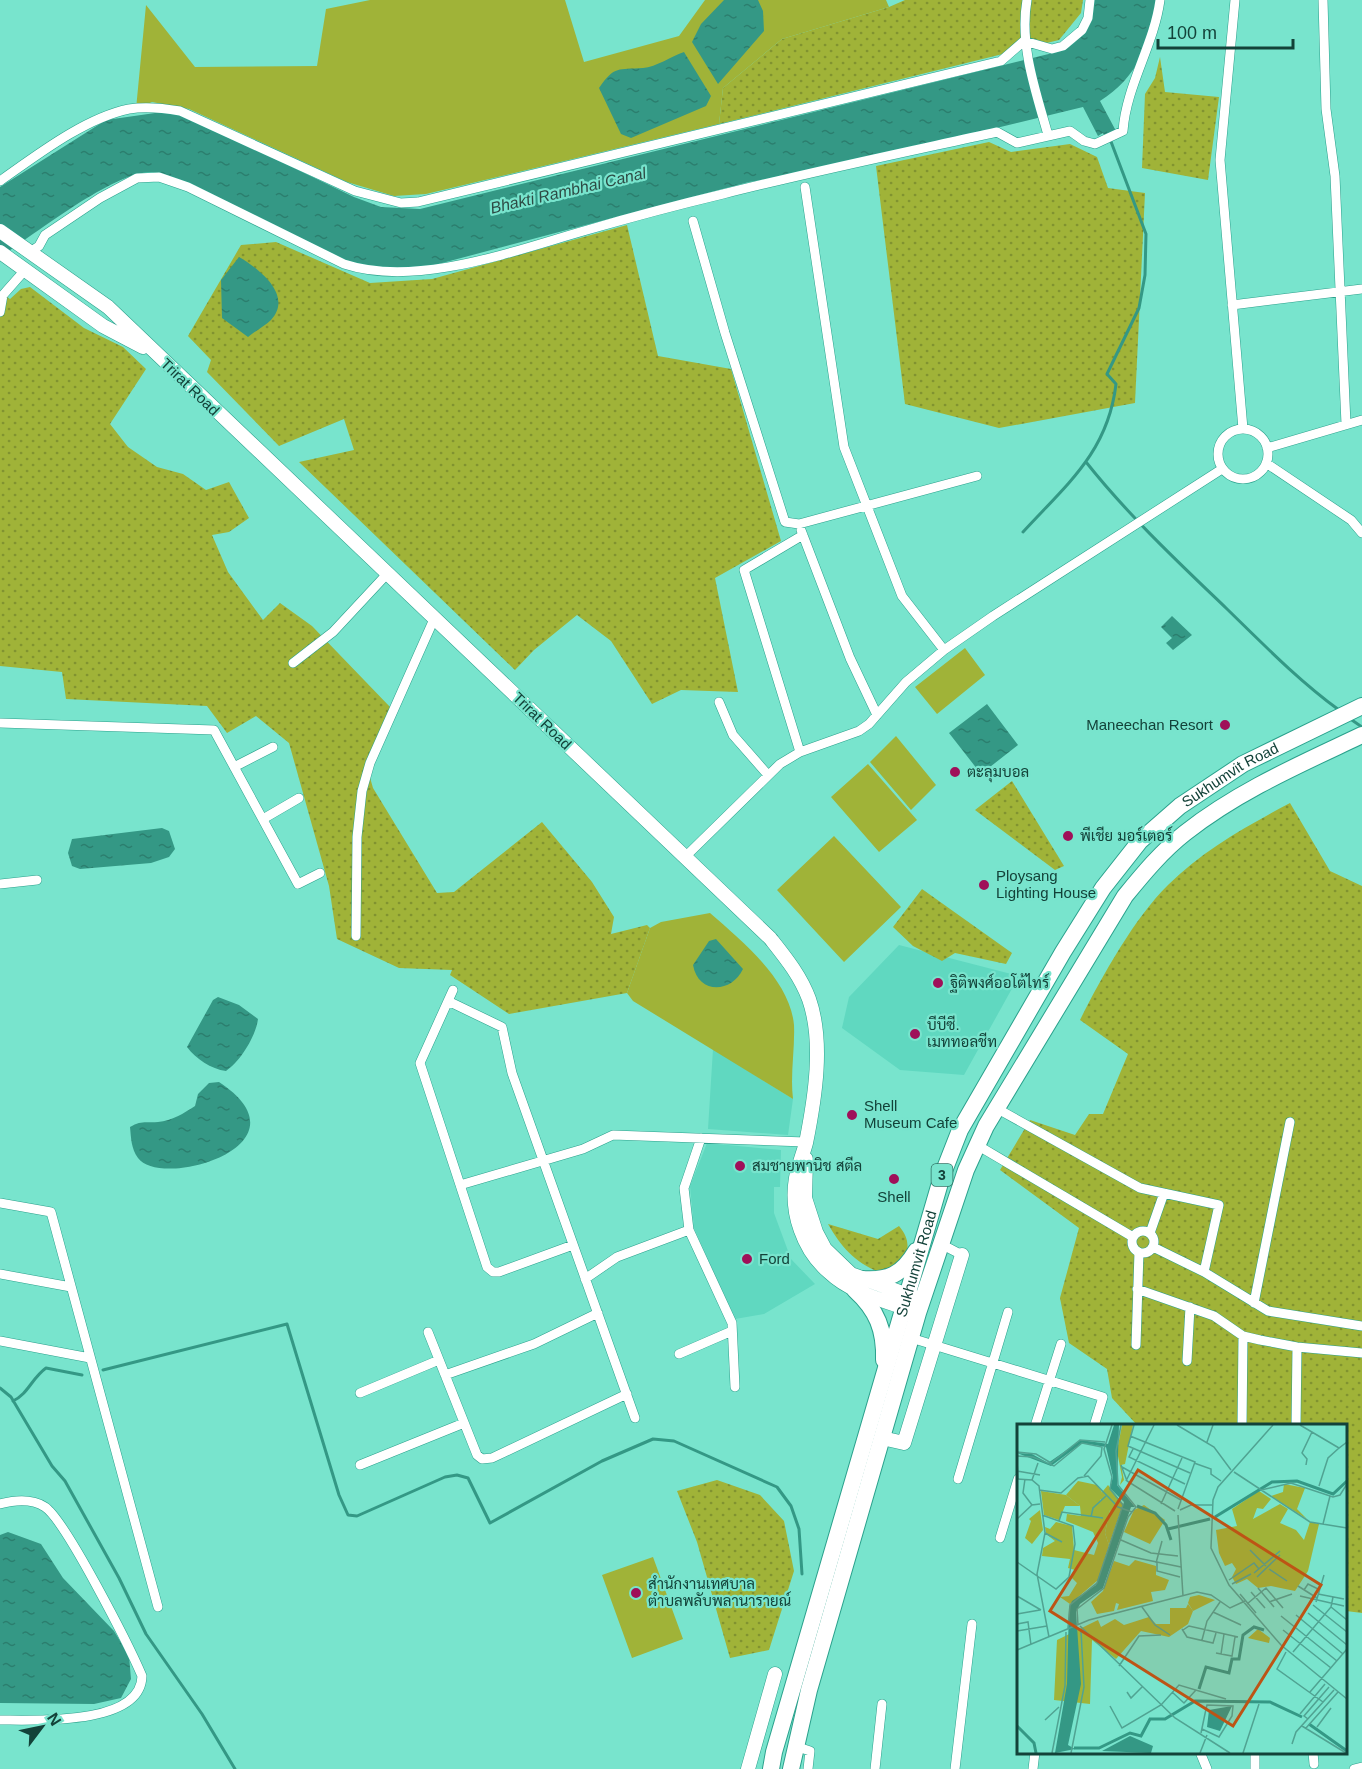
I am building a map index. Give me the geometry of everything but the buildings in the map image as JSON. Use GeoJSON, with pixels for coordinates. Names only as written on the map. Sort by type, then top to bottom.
{"type":"FeatureCollection","features":[{"type":"Feature","properties":{"kind":"highway","name":"Sukhumvit Road"},"geometry":{"type":"LineString","coordinates":[[791,1769],[795,1746],[911,1338],[914,1304],[926,1233],[942,1176],[960,1130],[1103,888],[1140,841],[1180,806],[1243,764],[1361,707]]}},
{"type":"Feature","properties":{"kind":"highway","name":"Sukhumvit Road"},"geometry":{"type":"LineString","coordinates":[[771,1769],[782,1723],[883,1382],[941,1244],[977,1145],[996,1108],[1125,896],[1152,863],[1183,834],[1220,807],[1263,783],[1359,737]]}},
{"type":"Feature","properties":{"kind":"highway"},"geometry":{"type":"LineString","coordinates":[[1036,1002],[1056,1011]]}},
{"type":"Feature","properties":{"kind":"highway"},"geometry":{"type":"LineString","coordinates":[[883,1382],[882,1330],[874,1310],[858,1284],[894,1276],[911,1260],[926,1233]]}},
{"type":"Feature","properties":{"kind":"main road","name":"Trirat Road"},"geometry":{"type":"LineString","coordinates":[[0,231],[108,307],[770,938],[796,970],[809,1000],[817,1049],[806,1142],[805,1198],[816,1232],[836,1262],[858,1284],[914,1304]]}},
{"type":"Feature","properties":{"kind":"main road","name":"Trirat Road"},"geometry":{"type":"LineString","coordinates":[[0,252],[103,326],[156,355]]}},
{"type":"Feature","properties":{"kind":"main road"},"geometry":{"type":"LineString","coordinates":[[882,1438],[904,1443],[962,1255]]}},
{"type":"Feature","properties":{"kind":"main road"},"geometry":{"type":"LineString","coordinates":[[748,1769],[775,1674]]}},
{"type":"Feature","properties":{"kind":"street"},"geometry":{"type":"LineString","coordinates":[[1027,0],[1023,22],[1024,41],[1047,130]]}},
{"type":"Feature","properties":{"kind":"street"},"geometry":{"type":"LineString","coordinates":[[1024,41],[1052,49],[1063,46],[1082,30],[1088,18],[1090,0]]}},
{"type":"Feature","properties":{"kind":"street"},"geometry":{"type":"LineString","coordinates":[[30,252],[39,246],[45,235],[100,198],[137,178],[159,177],[188,187],[344,264],[359,269],[398,273],[423,272],[516,250],[723,194],[997,132],[1017,143],[1047,130],[1074,132],[1084,141],[1095,144],[1124,131],[1125,113],[1157,20],[1160,0]]}},
{"type":"Feature","properties":{"kind":"street"},"geometry":{"type":"LineString","coordinates":[[1236,0],[1220,160],[1243,429]]}},
{"type":"Feature","properties":{"kind":"street"},"geometry":{"type":"LineString","coordinates":[[1323,0],[1326,109],[1335,176],[1346,424]]}},
{"type":"Feature","properties":{"kind":"street"},"geometry":{"type":"LineString","coordinates":[[0,181],[96,120],[129,109],[156,107],[180,111],[355,191],[401,203],[418,202],[1001,61],[1024,41]]}},
{"type":"Feature","properties":{"kind":"street"},"geometry":{"type":"LineString","coordinates":[[805,187],[844,447],[902,596],[945,650]]}},
{"type":"Feature","properties":{"kind":"street"},"geometry":{"type":"LineString","coordinates":[[693,221],[781,513],[787,524],[799,525],[866,504],[977,476]]}},
{"type":"Feature","properties":{"kind":"street"},"geometry":{"type":"LineString","coordinates":[[0,312],[1,297],[25,270]]}},
{"type":"Feature","properties":{"kind":"street"},"geometry":{"type":"LineString","coordinates":[[1232,305],[1362,289]]}},
{"type":"Feature","properties":{"kind":"street"},"geometry":{"type":"LineString","coordinates":[[1268,448],[1362,420]]}},
{"type":"Feature","properties":{"kind":"street"},"geometry":{"type":"LineString","coordinates":[[1243,429],[1260,435],[1268,448],[1266,463],[1261,472],[1244,479],[1236,478],[1222,469],[1218,460],[1220,444],[1226,436],[1243,429]]}},
{"type":"Feature","properties":{"kind":"street"},"geometry":{"type":"LineString","coordinates":[[1266,463],[1351,520],[1362,532]]}},
{"type":"Feature","properties":{"kind":"street"},"geometry":{"type":"LineString","coordinates":[[685,857],[780,764],[800,752],[858,731],[877,715],[906,682],[945,650],[1128,528],[1222,469]]}},
{"type":"Feature","properties":{"kind":"street"},"geometry":{"type":"LineString","coordinates":[[799,525],[850,658],[877,715]]}},
{"type":"Feature","properties":{"kind":"street"},"geometry":{"type":"LineString","coordinates":[[800,752],[744,570],[803,535]]}},
{"type":"Feature","properties":{"kind":"street"},"geometry":{"type":"LineString","coordinates":[[293,663],[333,632],[387,574]]}},
{"type":"Feature","properties":{"kind":"street"},"geometry":{"type":"LineString","coordinates":[[356,936],[357,837],[362,791],[370,763],[434,619]]}},
{"type":"Feature","properties":{"kind":"street"},"geometry":{"type":"LineString","coordinates":[[718,702],[733,735],[768,775]]}},
{"type":"Feature","properties":{"kind":"street"},"geometry":{"type":"LineString","coordinates":[[0,723],[214,730],[298,884],[320,873]]}},
{"type":"Feature","properties":{"kind":"street"},"geometry":{"type":"LineString","coordinates":[[234,767],[273,747]]}},
{"type":"Feature","properties":{"kind":"street"},"geometry":{"type":"LineString","coordinates":[[263,819],[299,798]]}},
{"type":"Feature","properties":{"kind":"street"},"geometry":{"type":"LineString","coordinates":[[0,884],[37,880]]}},
{"type":"Feature","properties":{"kind":"street"},"geometry":{"type":"LineString","coordinates":[[453,990],[420,1063],[487,1267],[493,1272],[499,1272],[573,1245]]}},
{"type":"Feature","properties":{"kind":"street"},"geometry":{"type":"LineString","coordinates":[[448,1001],[502,1027],[512,1073],[636,1418]]}},
{"type":"Feature","properties":{"kind":"street"},"geometry":{"type":"LineString","coordinates":[[996,1108],[1140,1188],[1219,1205],[1204,1272]]}},
{"type":"Feature","properties":{"kind":"street"},"geometry":{"type":"LineString","coordinates":[[1254,1303],[1290,1122]]}},
{"type":"Feature","properties":{"kind":"street"},"geometry":{"type":"LineString","coordinates":[[460,1185],[583,1149],[613,1135],[806,1142]]}},
{"type":"Feature","properties":{"kind":"street"},"geometry":{"type":"LineString","coordinates":[[701,1138],[684,1188],[689,1230],[732,1323],[735,1387]]}},
{"type":"Feature","properties":{"kind":"street"},"geometry":{"type":"LineString","coordinates":[[977,1145],[1133,1237]]}},
{"type":"Feature","properties":{"kind":"street"},"geometry":{"type":"LineString","coordinates":[[1150,1233],[1164,1193]]}},
{"type":"Feature","properties":{"kind":"street"},"geometry":{"type":"LineString","coordinates":[[0,1203],[51,1212],[158,1607]]}},
{"type":"Feature","properties":{"kind":"street"},"geometry":{"type":"LineString","coordinates":[[585,1279],[617,1257],[689,1230]]}},
{"type":"Feature","properties":{"kind":"street"},"geometry":{"type":"LineString","coordinates":[[1133,1237],[1139,1232],[1150,1233]]}},
{"type":"Feature","properties":{"kind":"street"},"geometry":{"type":"LineString","coordinates":[[1133,1237],[1134,1247],[1139,1252],[1149,1252],[1154,1246],[1154,1239],[1150,1233]]}},
{"type":"Feature","properties":{"kind":"street"},"geometry":{"type":"LineString","coordinates":[[941,1244],[962,1255]]}},
{"type":"Feature","properties":{"kind":"street"},"geometry":{"type":"LineString","coordinates":[[1154,1246],[1204,1272],[1254,1303],[1282,1314],[1362,1326]]}},
{"type":"Feature","properties":{"kind":"street"},"geometry":{"type":"LineString","coordinates":[[1136,1345],[1139,1252]]}},
{"type":"Feature","properties":{"kind":"street"},"geometry":{"type":"LineString","coordinates":[[0,1274],[71,1287]]}},
{"type":"Feature","properties":{"kind":"street"},"geometry":{"type":"LineString","coordinates":[[1137,1289],[1214,1316],[1243,1336],[1297,1347],[1362,1353]]}},
{"type":"Feature","properties":{"kind":"street"},"geometry":{"type":"LineString","coordinates":[[1187,1361],[1190,1307]]}},
{"type":"Feature","properties":{"kind":"street"},"geometry":{"type":"LineString","coordinates":[[958,1479],[1008,1312]]}},
{"type":"Feature","properties":{"kind":"street"},"geometry":{"type":"LineString","coordinates":[[445,1375],[534,1344],[598,1313]]}},
{"type":"Feature","properties":{"kind":"street"},"geometry":{"type":"LineString","coordinates":[[679,1354],[732,1331]]}},
{"type":"Feature","properties":{"kind":"street"},"geometry":{"type":"LineString","coordinates":[[428,1332],[477,1455],[482,1459],[492,1458],[627,1394]]}},
{"type":"Feature","properties":{"kind":"street"},"geometry":{"type":"LineString","coordinates":[[1242,1424],[1243,1336]]}},
{"type":"Feature","properties":{"kind":"street"},"geometry":{"type":"LineString","coordinates":[[911,1338],[1103,1397],[1094,1424]]}},
{"type":"Feature","properties":{"kind":"street"},"geometry":{"type":"LineString","coordinates":[[0,1341],[90,1358]]}},
{"type":"Feature","properties":{"kind":"street"},"geometry":{"type":"LineString","coordinates":[[1035,1424],[1061,1344]]}},
{"type":"Feature","properties":{"kind":"street"},"geometry":{"type":"LineString","coordinates":[[1296,1424],[1297,1347]]}},
{"type":"Feature","properties":{"kind":"street"},"geometry":{"type":"LineString","coordinates":[[360,1393],[439,1360]]}},
{"type":"Feature","properties":{"kind":"street"},"geometry":{"type":"LineString","coordinates":[[360,1465],[464,1423]]}},
{"type":"Feature","properties":{"kind":"street"},"geometry":{"type":"LineString","coordinates":[[1000,1538],[1017,1485]]}},
{"type":"Feature","properties":{"kind":"street"},"geometry":{"type":"LineString","coordinates":[[0,1504],[31,1501],[46,1508],[64,1530],[142,1676],[136,1694],[124,1705],[106,1712],[61,1720],[0,1720]]}},
{"type":"Feature","properties":{"kind":"street"},"geometry":{"type":"LineString","coordinates":[[954,1769],[972,1624]]}},
{"type":"Feature","properties":{"kind":"street"},"geometry":{"type":"LineString","coordinates":[[875,1769],[882,1704]]}},
{"type":"Feature","properties":{"kind":"street"},"geometry":{"type":"LineString","coordinates":[[795,1746],[810,1751],[808,1769]]}},
{"type":"Feature","properties":{"kind":"street"},"geometry":{"type":"LineString","coordinates":[[1034,1769],[1035,1754]]}},
{"type":"Feature","properties":{"kind":"street"},"geometry":{"type":"LineString","coordinates":[[1201,1754],[1207,1769]]}},
{"type":"Feature","properties":{"kind":"street"},"geometry":{"type":"LineString","coordinates":[[1313,1754],[1314,1764]]}},
{"type":"Feature","properties":{"kind":"street"},"geometry":{"type":"LineString","coordinates":[[1354,1769],[1362,1767]]}},
{"type":"Feature","properties":{"kind":"shaded area"},"geometry":{"type":"Polygon","coordinates":[[[370,0],[565,0],[584,62],[679,36],[705,0],[886,0],[889,7],[782,39],[723,88],[719,124],[426,194],[394,196],[347,182],[189,109],[152,102],[136,109],[146,5],[195,67],[317,66],[326,9],[370,0]]]}},
{"type":"Feature","properties":{"kind":"shaded area"},"geometry":{"type":"Polygon","coordinates":[[[905,0],[1083,0],[1081,13],[1059,40],[719,124],[723,88],[782,39],[889,7],[905,0]]]}},
{"type":"Feature","properties":{"kind":"shaded area"},"geometry":{"type":"Polygon","coordinates":[[[1160,57],[1165,92],[1219,97],[1208,180],[1142,168],[1145,94],[1155,78],[1160,57]]]}},
{"type":"Feature","properties":{"kind":"shaded area"},"geometry":{"type":"Polygon","coordinates":[[[989,142],[1011,152],[1070,144],[1097,157],[1108,188],[1145,193],[1135,403],[999,428],[905,404],[876,166],[989,142]]]}},
{"type":"Feature","properties":{"kind":"shaded area"},"geometry":{"type":"Polygon","coordinates":[[[627,225],[658,356],[731,369],[781,541],[715,578],[738,692],[681,690],[652,704],[611,641],[577,615],[534,650],[515,670],[299,462],[354,450],[344,419],[279,446],[207,372],[211,360],[188,336],[241,245],[276,242],[370,283],[432,279],[627,225]]]}},
{"type":"Feature","properties":{"kind":"shaded area"},"geometry":{"type":"Polygon","coordinates":[[[30,287],[84,328],[123,347],[146,369],[110,424],[128,447],[157,467],[183,474],[206,490],[229,482],[249,518],[229,532],[212,535],[228,572],[263,620],[280,603],[312,626],[391,708],[367,767],[373,788],[437,893],[454,892],[542,822],[592,882],[614,917],[611,934],[647,925],[650,928],[627,993],[509,1014],[450,975],[452,970],[399,968],[337,939],[329,886],[289,743],[256,716],[227,733],[207,706],[66,699],[62,672],[0,666],[0,292],[10,299],[21,289],[30,287]]]}},
{"type":"Feature","properties":{"kind":"shaded area"},"geometry":{"type":"Polygon","coordinates":[[[965,648],[985,675],[937,714],[915,687],[965,648]]]}},
{"type":"Feature","properties":{"kind":"shaded area"},"geometry":{"type":"Polygon","coordinates":[[[896,736],[936,785],[911,810],[870,762],[896,736]]]}},
{"type":"Feature","properties":{"kind":"shaded area"},"geometry":{"type":"Polygon","coordinates":[[[868,764],[917,820],[879,852],[831,797],[868,764]]]}},
{"type":"Feature","properties":{"kind":"shaded area"},"geometry":{"type":"Polygon","coordinates":[[[1012,781],[1064,866],[1055,870],[975,810],[1012,781]]]}},
{"type":"Feature","properties":{"kind":"shaded area"},"geometry":{"type":"Polygon","coordinates":[[[1290,803],[1330,871],[1362,886],[1362,1613],[1347,1611],[1347,1424],[1136,1424],[1112,1398],[1107,1369],[1069,1343],[1060,1298],[1079,1228],[1000,1170],[1030,1120],[1075,1135],[1089,1114],[1103,1114],[1128,1054],[1080,1020],[1108,967],[1156,898],[1182,872],[1242,830],[1290,803]]]}},
{"type":"Feature","properties":{"kind":"shaded area"},"geometry":{"type":"Polygon","coordinates":[[[834,836],[901,907],[844,962],[777,890],[834,836]]]}},
{"type":"Feature","properties":{"kind":"shaded area"},"geometry":{"type":"Polygon","coordinates":[[[922,889],[1012,953],[1006,964],[955,953],[942,961],[913,946],[893,927],[922,889]]]}},
{"type":"Feature","properties":{"kind":"shaded area"},"geometry":{"type":"Polygon","coordinates":[[[710,913],[750,949],[784,992],[791,1008],[794,1025],[793,1099],[633,1001],[627,993],[650,928],[661,922],[710,913]]]}},
{"type":"Feature","properties":{"kind":"shaded area"},"geometry":{"type":"Polygon","coordinates":[[[899,945],[1019,976],[964,1075],[900,1070],[842,1028],[849,997],[899,945]]]}},
{"type":"Feature","properties":{"kind":"shaded area"},"geometry":{"type":"Polygon","coordinates":[[[713,1049],[793,1099],[788,1135],[708,1129],[713,1049]]]}},
{"type":"Feature","properties":{"kind":"shaded area"},"geometry":{"type":"Polygon","coordinates":[[[707,1143],[781,1150],[780,1187],[774,1187],[774,1213],[791,1259],[815,1284],[764,1314],[735,1319],[694,1228],[690,1186],[707,1143]]]}},
{"type":"Feature","properties":{"kind":"shaded area"},"geometry":{"type":"Polygon","coordinates":[[[828,1224],[878,1239],[899,1226],[907,1241],[906,1258],[882,1273],[864,1265],[850,1254],[828,1224]]]}},
{"type":"Feature","properties":{"kind":"shaded area"},"geometry":{"type":"Polygon","coordinates":[[[717,1480],[760,1495],[784,1521],[794,1571],[769,1650],[730,1658],[697,1542],[677,1491],[717,1480]]]}},
{"type":"Feature","properties":{"kind":"shaded area"},"geometry":{"type":"Polygon","coordinates":[[[653,1557],[683,1639],[632,1658],[602,1575],[653,1557]]]}},
{"type":"Feature","properties":{"kind":"water"},"geometry":{"type":"Polygon","coordinates":[[[724,0],[758,0],[763,11],[764,31],[718,84],[692,42],[701,24],[724,0]]]}},
{"type":"Feature","properties":{"kind":"water","name":"Bhakti Rambhai Canal"},"geometry":{"type":"Polygon","coordinates":[[[1094,0],[1157,0],[1147,44],[1140,58],[1124,81],[1100,101],[1116,131],[1105,137],[1103,133],[1098,136],[1083,107],[827,169],[749,182],[427,267],[389,268],[347,262],[179,179],[152,172],[136,174],[96,193],[0,257],[0,187],[106,120],[169,111],[205,125],[354,197],[381,207],[420,209],[1065,50],[1082,34],[1094,0]]]}},
{"type":"Feature","properties":{"kind":"water"},"geometry":{"type":"Polygon","coordinates":[[[684,52],[711,96],[706,106],[631,138],[621,134],[599,88],[604,81],[618,70],[659,64],[684,52]]]}},
{"type":"Feature","properties":{"kind":"water"},"geometry":{"type":"Polygon","coordinates":[[[239,257],[264,275],[276,292],[278,301],[277,311],[271,320],[248,337],[222,318],[221,280],[239,257]]]}},
{"type":"Feature","properties":{"kind":"water"},"geometry":{"type":"Polygon","coordinates":[[[1172,616],[1192,635],[1173,650],[1166,643],[1172,638],[1161,627],[1172,616]]]}},
{"type":"Feature","properties":{"kind":"water"},"geometry":{"type":"Polygon","coordinates":[[[987,704],[1018,745],[981,774],[949,733],[987,704]]]}},
{"type":"Feature","properties":{"kind":"water"},"geometry":{"type":"Polygon","coordinates":[[[162,828],[169,831],[175,849],[169,857],[151,863],[80,869],[72,866],[68,853],[72,839],[162,828]]]}},
{"type":"Feature","properties":{"kind":"water"},"geometry":{"type":"Polygon","coordinates":[[[716,939],[743,969],[731,983],[715,987],[708,986],[701,981],[693,965],[709,941],[716,939]]]}},
{"type":"Feature","properties":{"kind":"water"},"geometry":{"type":"Polygon","coordinates":[[[218,997],[239,1005],[258,1019],[246,1048],[226,1071],[204,1063],[187,1047],[213,1000],[218,997]]]}},
{"type":"Feature","properties":{"kind":"water"},"geometry":{"type":"Polygon","coordinates":[[[219,1082],[244,1105],[250,1125],[242,1142],[223,1156],[199,1165],[174,1168],[152,1167],[138,1158],[133,1147],[130,1127],[178,1116],[195,1106],[198,1094],[209,1083],[219,1082]]]}},
{"type":"Feature","properties":{"kind":"water"},"geometry":{"type":"Polygon","coordinates":[[[8,1532],[41,1544],[63,1578],[114,1631],[129,1656],[131,1679],[121,1698],[94,1704],[0,1703],[0,1535],[8,1532]]]}},
{"type":"Feature","properties":{"kind":"waterway"},"geometry":{"type":"LineString","coordinates":[[1023,532],[1070,482],[1095,448],[1112,408],[1116,384],[1107,374],[1139,308],[1145,275],[1146,234],[1110,139]]}},
{"type":"Feature","properties":{"kind":"waterway"},"geometry":{"type":"LineString","coordinates":[[1086,462],[1119,501],[1171,555],[1281,661],[1339,710]]}},
{"type":"Feature","properties":{"kind":"waterway"},"geometry":{"type":"LineString","coordinates":[[1349,718],[1362,727]]}},
{"type":"Feature","properties":{"kind":"waterway"},"geometry":{"type":"LineString","coordinates":[[103,1370],[287,1324],[339,1495],[348,1515],[357,1516],[445,1477],[457,1475],[468,1478],[490,1523],[602,1461],[653,1439],[674,1441],[777,1487],[791,1506],[799,1529],[802,1574]]}},
{"type":"Feature","properties":{"kind":"waterway"},"geometry":{"type":"LineString","coordinates":[[13,1401],[23,1394],[46,1368],[82,1375]]}},
{"type":"Feature","properties":{"kind":"waterway"},"geometry":{"type":"LineString","coordinates":[[0,1388],[11,1397],[52,1466],[65,1481],[119,1578],[146,1634],[202,1714],[235,1769]]}},
{"type":"Feature","properties":{"kind":"place","name":"Maneechan Resort"},"geometry":{"type":"Point","coordinates":[1225,725]}},
{"type":"Feature","properties":{"kind":"place","name":"ตะลุมบอล"},"geometry":{"type":"Point","coordinates":[955,772]}},
{"type":"Feature","properties":{"kind":"place","name":"พีเชีย มอร์เตอร์"},"geometry":{"type":"Point","coordinates":[1068,836]}},
{"type":"Feature","properties":{"kind":"place","name":"Ploysang Lighting House"},"geometry":{"type":"Point","coordinates":[984,885]}},
{"type":"Feature","properties":{"kind":"place","name":"ฐิติพงศ์ออโต้ไทร์"},"geometry":{"type":"Point","coordinates":[938,983]}},
{"type":"Feature","properties":{"kind":"place","name":"บีบีซี. เมททอลชีท"},"geometry":{"type":"Point","coordinates":[915,1034]}},
{"type":"Feature","properties":{"kind":"place","name":"Shell Museum Cafe"},"geometry":{"type":"Point","coordinates":[852,1115]}},
{"type":"Feature","properties":{"kind":"place","name":"สมชายพานิช สตีล"},"geometry":{"type":"Point","coordinates":[740,1166]}},
{"type":"Feature","properties":{"kind":"place","name":"Shell"},"geometry":{"type":"Point","coordinates":[894,1179]}},
{"type":"Feature","properties":{"kind":"place","name":"Ford"},"geometry":{"type":"Point","coordinates":[747,1259]}},
{"type":"Feature","properties":{"kind":"place","name":"สำนักงานเทศบาล ตำบลพลับพลานารายณ์"},"geometry":{"type":"Point","coordinates":[636,1593]}}]}
